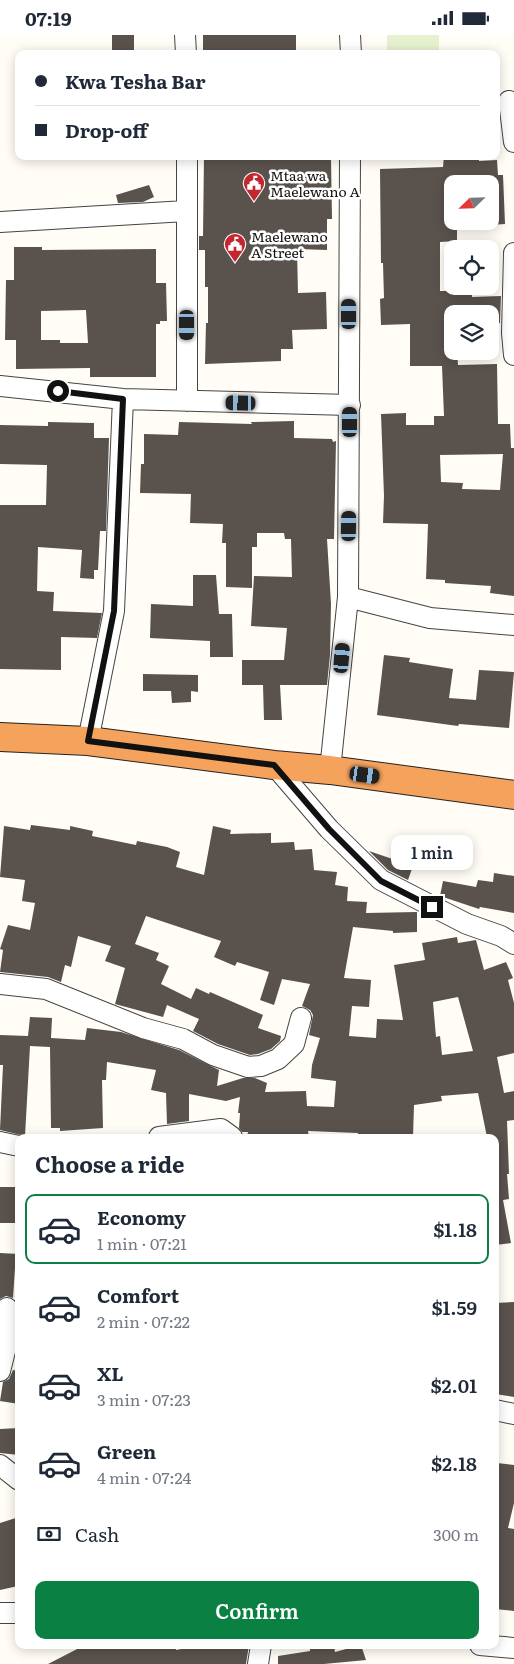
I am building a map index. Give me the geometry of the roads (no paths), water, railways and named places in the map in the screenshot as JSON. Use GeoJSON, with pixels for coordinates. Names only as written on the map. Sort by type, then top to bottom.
{"type":"FeatureCollection","features":[{"type":"Feature","properties":{"kind":"highway"},"geometry":{"type":"LineString","coordinates":[[0,737],[88,741],[274,765],[330,770],[514,795]]}},
{"type":"Feature","properties":{"kind":"street"},"geometry":{"type":"LineString","coordinates":[[185,35],[186,50]]}},
{"type":"Feature","properties":{"kind":"street"},"geometry":{"type":"LineString","coordinates":[[350,35],[351,50]]}},
{"type":"Feature","properties":{"kind":"street"},"geometry":{"type":"LineString","coordinates":[[506,102],[514,142]]}},
{"type":"Feature","properties":{"kind":"street"},"geometry":{"type":"LineString","coordinates":[[186,160],[187,401]]}},
{"type":"Feature","properties":{"kind":"street"},"geometry":{"type":"LineString","coordinates":[[330,770],[348,597],[350,160]]}},
{"type":"Feature","properties":{"kind":"street"},"geometry":{"type":"LineString","coordinates":[[0,222],[186,211]]}},
{"type":"Feature","properties":{"kind":"street"},"geometry":{"type":"LineString","coordinates":[[514,253],[514,355]]}},
{"type":"Feature","properties":{"kind":"street"},"geometry":{"type":"LineString","coordinates":[[0,386],[123,399],[350,405]]}},
{"type":"Feature","properties":{"kind":"street"},"geometry":{"type":"LineString","coordinates":[[88,741],[114,611],[123,399]]}},
{"type":"Feature","properties":{"kind":"street"},"geometry":{"type":"LineString","coordinates":[[348,597],[430,618],[514,625]]}},
{"type":"Feature","properties":{"kind":"street"},"geometry":{"type":"LineString","coordinates":[[274,765],[329,829],[381,881],[467,924],[501,936],[514,945]]}},
{"type":"Feature","properties":{"kind":"street"},"geometry":{"type":"LineString","coordinates":[[0,984],[46,989],[143,1028],[183,1039],[213,1055],[248,1067],[261,1066],[278,1059],[294,1044],[301,1018]]}},
{"type":"Feature","properties":{"kind":"street"},"geometry":{"type":"LineString","coordinates":[[182,1134],[221,1129],[228,1134]]}},
{"type":"Feature","properties":{"kind":"street"},"geometry":{"type":"LineString","coordinates":[[0,1142],[15,1146]]}},
{"type":"Feature","properties":{"kind":"street"},"geometry":{"type":"LineString","coordinates":[[0,1371],[8,1339],[9,1308]]}},
{"type":"Feature","properties":{"kind":"street"},"geometry":{"type":"LineString","coordinates":[[499,1411],[514,1414]]}},
{"type":"Feature","properties":{"kind":"street"},"geometry":{"type":"LineString","coordinates":[[0,1465],[15,1477]]}},
{"type":"Feature","properties":{"kind":"street"},"geometry":{"type":"LineString","coordinates":[[0,1613],[15,1613]]}},
{"type":"Feature","properties":{"kind":"street"},"geometry":{"type":"LineString","coordinates":[[499,1647],[514,1648]]}},
{"type":"Feature","properties":{"kind":"street"},"geometry":{"type":"LineString","coordinates":[[258,1664],[260,1649]]}},
{"type":"Feature","properties":{"kind":"place","name":"Mtaa wa Maelewano A"},"geometry":{"type":"Point","coordinates":[254,202]}},
{"type":"Feature","properties":{"kind":"place","name":"Maelewano A Street"},"geometry":{"type":"Point","coordinates":[235,263]}}]}
